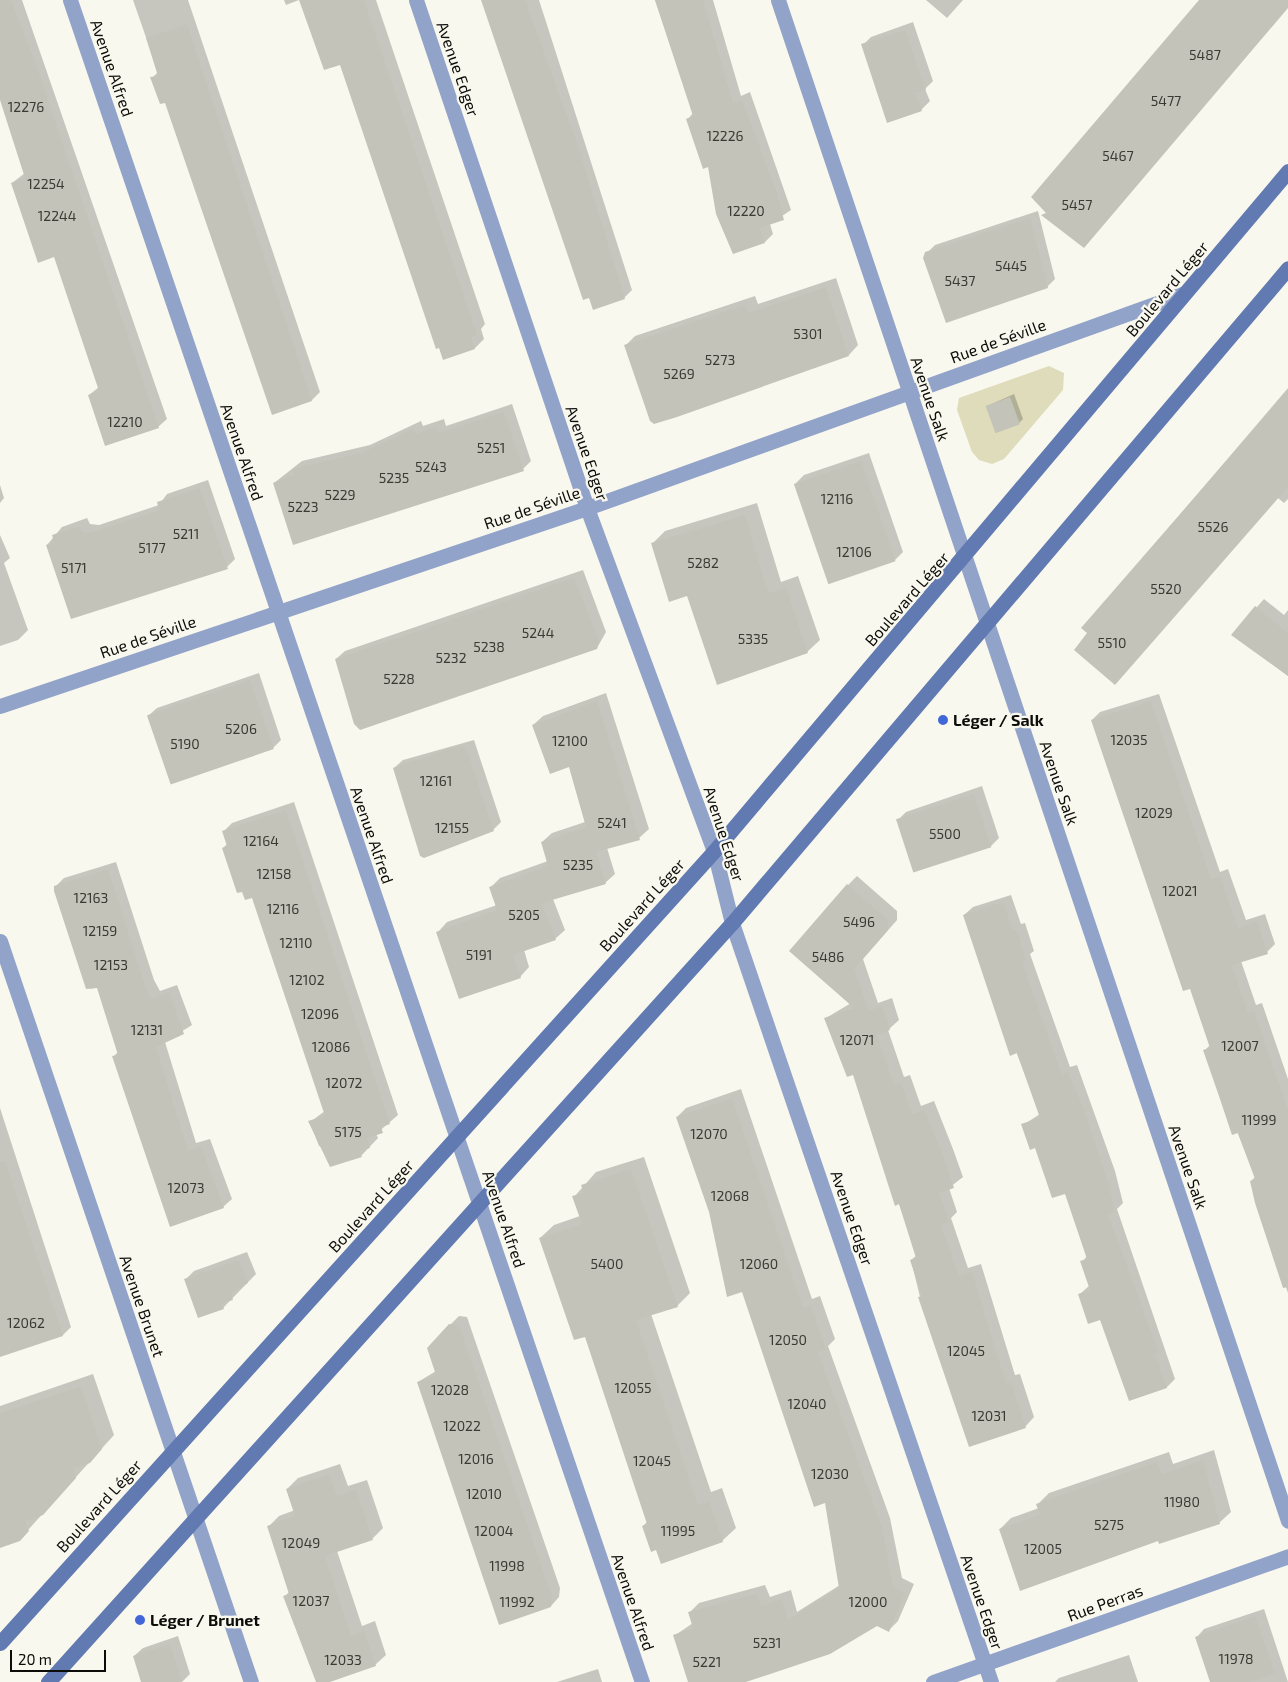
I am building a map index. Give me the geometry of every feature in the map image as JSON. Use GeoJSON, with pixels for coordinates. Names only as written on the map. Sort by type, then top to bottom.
{"type":"FeatureCollection","features":[{"type":"Feature","properties":{"kind":"main road","name":"Boulevard Léger"},"geometry":{"type":"LineString","coordinates":[[0,1643],[714,851],[965,558],[1288,171]]}},
{"type":"Feature","properties":{"kind":"main road"},"geometry":{"type":"LineString","coordinates":[[48,1682],[479,1201],[732,923],[1288,268]]}},
{"type":"Feature","properties":{"kind":"street","name":"Avenue Alfred"},"geometry":{"type":"LineString","coordinates":[[70,0],[458,1136],[642,1682]]}},
{"type":"Feature","properties":{"kind":"street","name":"Avenue Edger"},"geometry":{"type":"LineString","coordinates":[[416,0],[587,508],[714,851],[732,923],[991,1682]]}},
{"type":"Feature","properties":{"kind":"street","name":"Avenue Salk"},"geometry":{"type":"LineString","coordinates":[[778,0],[1288,1521]]}},
{"type":"Feature","properties":{"kind":"street","name":"Rue de Séville"},"geometry":{"type":"LineString","coordinates":[[0,706],[587,508],[910,394],[1185,293]]}},
{"type":"Feature","properties":{"kind":"street","name":"Avenue Brunet"},"geometry":{"type":"LineString","coordinates":[[0,941],[173,1451],[194,1519],[251,1682]]}},
{"type":"Feature","properties":{"kind":"street","name":"Rue Perras"},"geometry":{"type":"LineString","coordinates":[[933,1682],[1288,1556]]}},
{"type":"Feature","properties":{"kind":"shaded area"},"geometry":{"type":"Polygon","coordinates":[[[1049,366],[1064,373],[1063,390],[1004,459],[992,464],[979,460],[972,452],[957,410],[959,398],[1049,366]]]}},
{"type":"Feature","properties":{"kind":"building"},"geometry":{"type":"Polygon","coordinates":[[[0,0],[11,0],[32,53],[159,428],[105,446],[88,395],[99,391],[54,257],[38,263],[11,183],[25,178],[0,100],[0,0]]]}},
{"type":"Feature","properties":{"kind":"building"},"geometry":{"type":"Polygon","coordinates":[[[299,0],[364,0],[477,335],[471,337],[475,349],[443,360],[439,348],[436,349],[340,65],[324,70],[299,0]]]}},
{"type":"Feature","properties":{"kind":"building"},"geometry":{"type":"Polygon","coordinates":[[[481,0],[525,0],[578,146],[625,299],[593,310],[589,298],[583,300],[481,0]]]}},
{"type":"Feature","properties":{"kind":"building"},"geometry":{"type":"Polygon","coordinates":[[[655,0],[703,0],[733,103],[742,100],[777,193],[784,220],[760,228],[765,243],[733,254],[716,214],[708,167],[703,169],[686,119],[693,116],[655,0]]]}},
{"type":"Feature","properties":{"kind":"building"},"geometry":{"type":"Polygon","coordinates":[[[1199,0],[1288,0],[1288,8],[1084,248],[1041,215],[1046,213],[1031,197],[1199,0]]]}},
{"type":"Feature","properties":{"kind":"building"},"geometry":{"type":"Polygon","coordinates":[[[187,24],[312,401],[272,415],[165,103],[160,104],[150,77],[158,76],[146,38],[187,24]]]}},
{"type":"Feature","properties":{"kind":"building"},"geometry":{"type":"Polygon","coordinates":[[[905,30],[926,90],[915,93],[922,111],[887,123],[861,44],[905,30]]]}},
{"type":"Feature","properties":{"kind":"building"},"geometry":{"type":"Polygon","coordinates":[[[1030,218],[1048,288],[946,323],[923,258],[925,252],[1030,218]]]}},
{"type":"Feature","properties":{"kind":"building"},"geometry":{"type":"Polygon","coordinates":[[[826,287],[849,356],[677,417],[654,424],[650,421],[624,345],[745,305],[748,313],[826,287]]]}},
{"type":"Feature","properties":{"kind":"building"},"geometry":{"type":"Polygon","coordinates":[[[1288,390],[1288,487],[1115,685],[1074,650],[1087,633],[1081,628],[1288,390]]]}},
{"type":"Feature","properties":{"kind":"building"},"geometry":{"type":"Polygon","coordinates":[[[1010,397],[1020,424],[995,433],[986,406],[1010,397]]]}},
{"type":"Feature","properties":{"kind":"building"},"geometry":{"type":"Polygon","coordinates":[[[504,412],[524,471],[293,545],[273,483],[294,475],[292,469],[361,453],[413,429],[415,434],[436,427],[438,433],[504,412]]]}},
{"type":"Feature","properties":{"kind":"building"},"geometry":{"type":"Polygon","coordinates":[[[861,461],[896,561],[828,584],[794,484],[861,461]]]}},
{"type":"Feature","properties":{"kind":"building"},"geometry":{"type":"Polygon","coordinates":[[[200,488],[228,569],[71,619],[46,545],[54,542],[52,535],[79,526],[82,532],[90,533],[159,510],[157,502],[200,488]]]}},
{"type":"Feature","properties":{"kind":"building"},"geometry":{"type":"Polygon","coordinates":[[[745,515],[768,593],[786,587],[808,653],[717,685],[687,596],[669,602],[651,543],[745,515]]]}},
{"type":"Feature","properties":{"kind":"building"},"geometry":{"type":"Polygon","coordinates":[[[574,578],[599,641],[597,649],[360,730],[354,724],[335,659],[574,578]]]}},
{"type":"Feature","properties":{"kind":"building"},"geometry":{"type":"Polygon","coordinates":[[[1255,606],[1288,633],[1288,676],[1231,635],[1255,606]]]}},
{"type":"Feature","properties":{"kind":"building"},"geometry":{"type":"Polygon","coordinates":[[[250,680],[274,749],[171,785],[147,715],[250,680]]]}},
{"type":"Feature","properties":{"kind":"building"},"geometry":{"type":"Polygon","coordinates":[[[597,701],[640,840],[596,852],[606,884],[542,903],[556,940],[513,955],[521,978],[459,999],[436,932],[497,910],[489,887],[548,866],[541,842],[586,827],[569,767],[550,774],[532,725],[597,701]]]}},
{"type":"Feature","properties":{"kind":"building"},"geometry":{"type":"Polygon","coordinates":[[[1151,701],[1211,879],[1220,876],[1238,928],[1257,921],[1268,954],[1232,965],[1248,1013],[1254,1011],[1288,1110],[1288,1287],[1283,1288],[1255,1203],[1250,1181],[1255,1179],[1238,1133],[1232,1135],[1203,1050],[1210,1048],[1190,989],[1183,991],[1091,720],[1151,701]]]}},
{"type":"Feature","properties":{"kind":"building"},"geometry":{"type":"Polygon","coordinates":[[[458,746],[466,748],[494,831],[424,858],[420,856],[393,768],[458,746]]]}},
{"type":"Feature","properties":{"kind":"building"},"geometry":{"type":"Polygon","coordinates":[[[974,794],[991,847],[913,873],[896,819],[974,794]]]}},
{"type":"Feature","properties":{"kind":"building"},"geometry":{"type":"Polygon","coordinates":[[[286,810],[390,1124],[381,1127],[383,1133],[367,1138],[370,1148],[359,1151],[362,1157],[330,1167],[308,1121],[325,1116],[252,898],[245,900],[242,892],[237,893],[222,848],[227,846],[222,831],[286,810]]]}},
{"type":"Feature","properties":{"kind":"building"},"geometry":{"type":"Polygon","coordinates":[[[108,869],[146,989],[151,999],[169,992],[184,1034],[156,1047],[188,1151],[201,1146],[224,1208],[170,1227],[112,1056],[118,1055],[97,988],[86,989],[54,891],[54,886],[108,869]]]}},
{"type":"Feature","properties":{"kind":"building"},"geometry":{"type":"Polygon","coordinates":[[[847,884],[888,920],[888,930],[854,969],[869,1011],[882,1006],[890,1030],[877,1035],[894,1085],[901,1083],[912,1114],[924,1110],[944,1158],[954,1188],[939,1193],[949,1222],[941,1225],[959,1276],[972,1272],[1006,1384],[1011,1382],[1026,1428],[969,1447],[918,1297],[922,1296],[910,1260],[916,1258],[899,1204],[895,1206],[853,1075],[847,1077],[824,1018],[854,1008],[789,951],[847,884]]]}},
{"type":"Feature","properties":{"kind":"building"},"geometry":{"type":"Polygon","coordinates":[[[1003,902],[1013,931],[1017,930],[1026,960],[1022,962],[1062,1075],[1068,1072],[1083,1107],[1107,1179],[1115,1212],[1108,1214],[1159,1353],[1155,1354],[1167,1388],[1129,1401],[1100,1320],[1088,1324],[1078,1294],[1090,1290],[1080,1261],[1087,1259],[1065,1194],[1052,1198],[1035,1148],[1030,1150],[1021,1124],[1040,1118],[1017,1053],[1010,1056],[963,915],[1003,902]]]}},
{"type":"Feature","properties":{"kind":"building"},"geometry":{"type":"Polygon","coordinates":[[[732,1098],[803,1308],[811,1305],[826,1350],[818,1352],[882,1527],[893,1587],[905,1593],[889,1632],[877,1626],[830,1654],[746,1682],[688,1682],[673,1635],[693,1628],[688,1612],[756,1594],[761,1606],[782,1599],[788,1620],[839,1588],[825,1503],[814,1507],[742,1292],[727,1297],[709,1212],[676,1117],[732,1098]]]}},
{"type":"Feature","properties":{"kind":"building"},"geometry":{"type":"Polygon","coordinates":[[[5,1161],[63,1336],[0,1357],[0,1162],[5,1161]]]}},
{"type":"Feature","properties":{"kind":"building"},"geometry":{"type":"Polygon","coordinates":[[[631,1169],[678,1307],[636,1320],[698,1505],[709,1501],[723,1542],[661,1564],[656,1550],[651,1552],[642,1526],[647,1524],[585,1337],[574,1340],[539,1238],[582,1224],[572,1196],[584,1193],[581,1185],[631,1169]]]}},
{"type":"Feature","properties":{"kind":"building"},"geometry":{"type":"Polygon","coordinates":[[[239,1260],[248,1283],[231,1293],[233,1300],[222,1303],[224,1309],[198,1318],[184,1279],[239,1260]]]}},
{"type":"Feature","properties":{"kind":"building"},"geometry":{"type":"Polygon","coordinates":[[[449,1324],[459,1325],[552,1597],[551,1607],[499,1625],[417,1382],[436,1375],[427,1348],[449,1324]]]}},
{"type":"Feature","properties":{"kind":"building"},"geometry":{"type":"Polygon","coordinates":[[[81,1386],[102,1449],[90,1463],[73,1468],[76,1478],[43,1515],[25,1521],[29,1531],[20,1541],[0,1548],[0,1413],[81,1386]]]}},
{"type":"Feature","properties":{"kind":"building"},"geometry":{"type":"Polygon","coordinates":[[[1203,1460],[1220,1524],[1159,1544],[1158,1541],[1020,1591],[999,1529],[1040,1515],[1036,1504],[1121,1474],[1157,1462],[1162,1474],[1203,1460]]]}},
{"type":"Feature","properties":{"kind":"building"},"geometry":{"type":"Polygon","coordinates":[[[329,1474],[337,1496],[356,1490],[373,1540],[325,1556],[351,1636],[364,1631],[376,1666],[330,1682],[316,1682],[283,1596],[289,1594],[267,1526],[295,1516],[286,1489],[329,1474]]]}},
{"type":"Feature","properties":{"kind":"building"},"geometry":{"type":"Polygon","coordinates":[[[1255,1616],[1275,1673],[1250,1682],[1210,1682],[1195,1637],[1255,1616]]]}},
{"type":"Feature","properties":{"kind":"building"},"geometry":{"type":"Polygon","coordinates":[[[170,1644],[182,1682],[141,1682],[133,1656],[170,1644]]]}},
{"type":"Feature","properties":{"kind":"place","name":"Léger / Salk"},"geometry":{"type":"Point","coordinates":[943,720]}},
{"type":"Feature","properties":{"kind":"place","name":"Léger / Brunet"},"geometry":{"type":"Point","coordinates":[140,1620]}}]}
